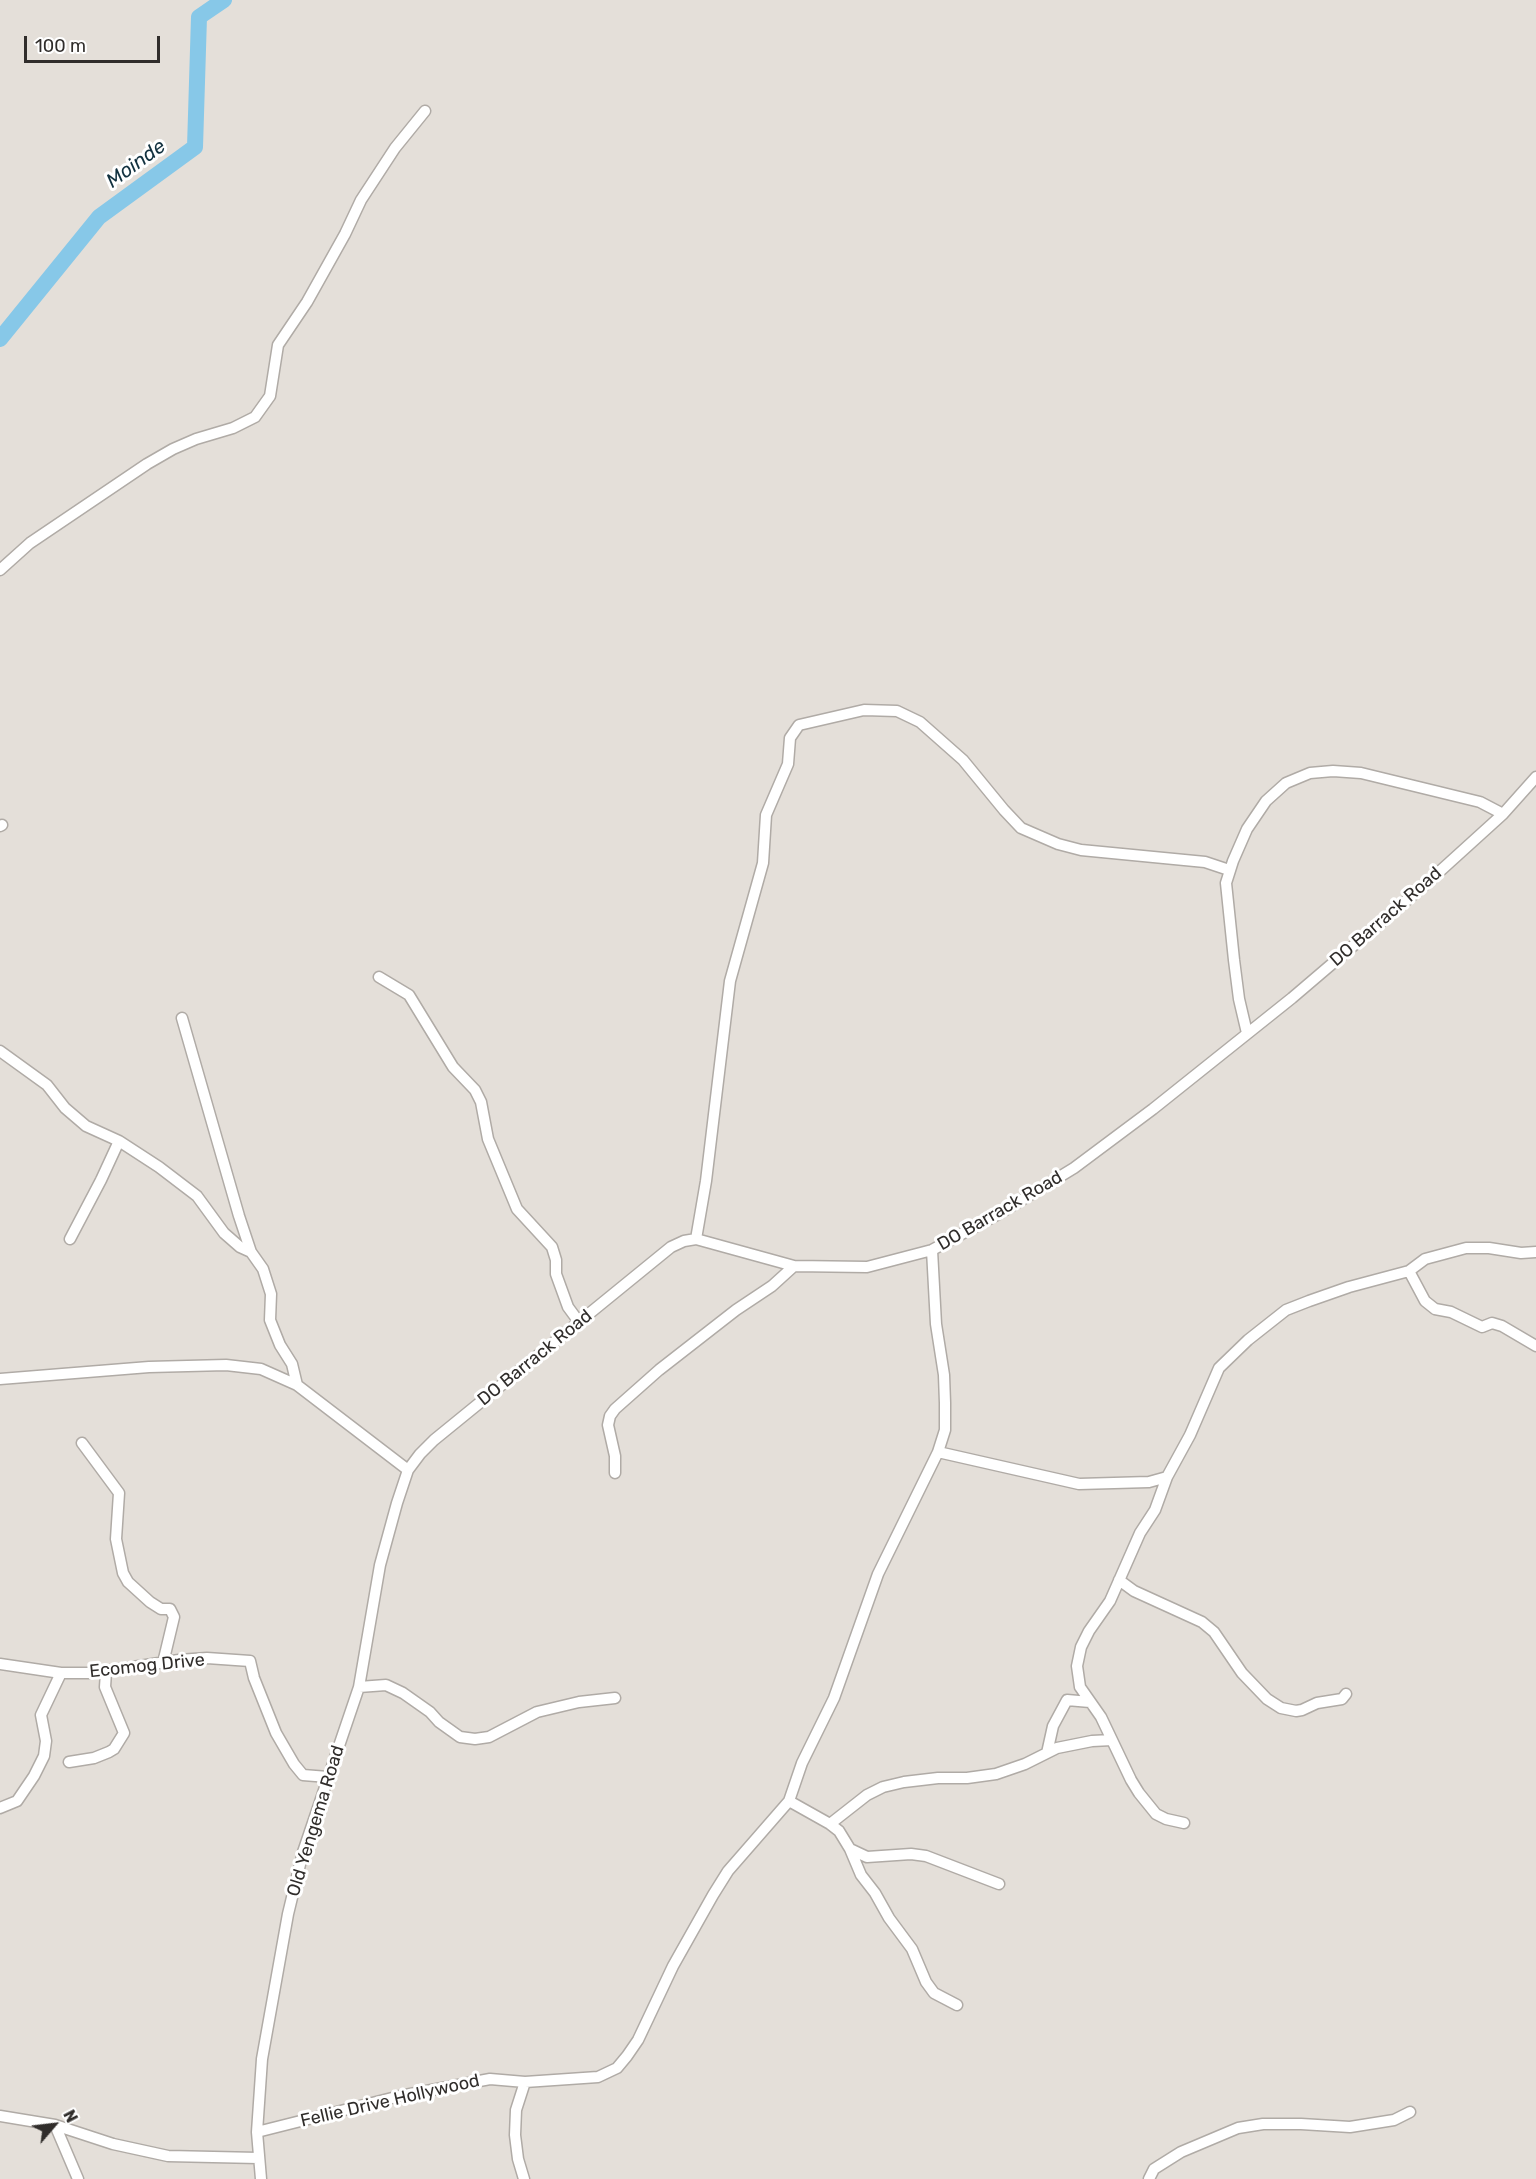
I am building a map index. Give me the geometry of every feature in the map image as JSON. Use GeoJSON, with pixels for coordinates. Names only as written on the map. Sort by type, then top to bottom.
{"type":"FeatureCollection","features":[{"type":"Feature","properties":{"kind":"street"},"geometry":{"type":"LineString","coordinates":[[0,570],[30,543],[147,464],[173,449],[196,439],[233,428],[255,417],[270,396],[278,345],[312,293],[361,200],[395,148],[426,111]]}},
{"type":"Feature","properties":{"kind":"street"},"geometry":{"type":"LineString","coordinates":[[696,1239],[706,1181],[730,981],[763,863],[766,815],[788,764],[790,738],[799,725],[864,710],[897,711],[920,722],[963,760],[1021,828],[1058,844],[1081,850],[1205,862],[1229,870]]}},
{"type":"Feature","properties":{"kind":"street"},"geometry":{"type":"LineString","coordinates":[[1247,1033],[1239,999],[1226,883],[1229,870],[1247,829],[1266,801],[1286,783],[1310,773],[1334,771],[1361,773],[1480,802],[1503,814]]}},
{"type":"Feature","properties":{"kind":"street","name":"DO Barrack Road"},"geometry":{"type":"LineString","coordinates":[[408,1470],[434,1440],[671,1247],[684,1241],[696,1239],[794,1266],[867,1267],[932,1250],[1002,1212],[1074,1168],[1292,998],[1428,882],[1503,814],[1536,777]]}},
{"type":"Feature","properties":{"kind":"street"},"geometry":{"type":"LineString","coordinates":[[379,977],[409,995],[453,1067],[475,1090],[481,1102],[488,1139],[517,1209],[552,1247],[556,1260],[556,1274],[568,1307],[579,1322]]}},
{"type":"Feature","properties":{"kind":"street"},"geometry":{"type":"LineString","coordinates":[[182,1018],[238,1216],[251,1252],[263,1269],[271,1294],[270,1320],[280,1345],[292,1364],[297,1385]]}},
{"type":"Feature","properties":{"kind":"street"},"geometry":{"type":"LineString","coordinates":[[0,1051],[47,1084],[65,1108],[86,1126],[118,1141],[159,1167],[197,1196],[224,1233],[240,1247],[251,1252]]}},
{"type":"Feature","properties":{"kind":"street"},"geometry":{"type":"LineString","coordinates":[[70,1239],[101,1180],[118,1141]]}},
{"type":"Feature","properties":{"kind":"street"},"geometry":{"type":"LineString","coordinates":[[1184,1823],[1166,1819],[1151,1809],[1131,1780],[1101,1717],[1080,1687],[1077,1666],[1089,1631],[1110,1601],[1140,1533],[1155,1510],[1167,1477],[1190,1435],[1210,1384],[1219,1368],[1248,1340],[1286,1310],[1349,1287],[1409,1271],[1425,1259],[1466,1248],[1489,1248],[1521,1253],[1536,1252]]}},
{"type":"Feature","properties":{"kind":"street"},"geometry":{"type":"LineString","coordinates":[[932,1250],[936,1324],[944,1375],[945,1430],[930,1471],[878,1574],[834,1698],[802,1763],[789,1802],[839,1831],[861,1875],[912,1949],[926,1982],[934,1993],[957,2005]]}},
{"type":"Feature","properties":{"kind":"street"},"geometry":{"type":"LineString","coordinates":[[615,1473],[615,1456],[608,1425],[615,1409],[659,1370],[736,1310],[772,1286],[794,1266]]}},
{"type":"Feature","properties":{"kind":"street"},"geometry":{"type":"LineString","coordinates":[[1409,1271],[1425,1301],[1436,1309],[1451,1312],[1482,1327],[1492,1323],[1502,1326],[1536,1346]]}},
{"type":"Feature","properties":{"kind":"street"},"geometry":{"type":"LineString","coordinates":[[0,1379],[149,1367],[226,1365],[261,1369],[297,1385],[408,1470]]}},
{"type":"Feature","properties":{"kind":"street"},"geometry":{"type":"LineString","coordinates":[[82,1443],[119,1493],[116,1533],[123,1573],[128,1582],[150,1602],[161,1609],[170,1609],[174,1617],[163,1663]]}},
{"type":"Feature","properties":{"kind":"street"},"geometry":{"type":"LineString","coordinates":[[938,1452],[1079,1484],[1149,1482],[1167,1477]]}},
{"type":"Feature","properties":{"kind":"street","name":"Old Yengema Road"},"geometry":{"type":"LineString","coordinates":[[261,2179],[257,2132],[262,2059],[288,1914],[303,1852],[359,1686],[380,1565],[408,1470]]}},
{"type":"Feature","properties":{"kind":"street"},"geometry":{"type":"LineString","coordinates":[[1119,1580],[1134,1591],[1202,1622],[1214,1632],[1242,1673],[1267,1699],[1281,1708],[1296,1712],[1317,1703],[1342,1699],[1346,1694]]}},
{"type":"Feature","properties":{"kind":"street","name":"Ecomog Drive"},"geometry":{"type":"LineString","coordinates":[[0,1664],[61,1673],[106,1672],[207,1658],[250,1661],[254,1678],[276,1733],[294,1764],[303,1775],[328,1777]]}},
{"type":"Feature","properties":{"kind":"street"},"geometry":{"type":"LineString","coordinates":[[69,1762],[94,1758],[109,1752],[114,1749],[124,1733],[105,1687],[106,1672]]}},
{"type":"Feature","properties":{"kind":"street"},"geometry":{"type":"LineString","coordinates":[[0,1809],[17,1801],[44,1756],[46,1741],[41,1716],[61,1673]]}},
{"type":"Feature","properties":{"kind":"street"},"geometry":{"type":"LineString","coordinates":[[359,1686],[386,1685],[403,1693],[460,1737],[475,1739],[489,1737],[537,1712],[579,1702],[615,1698]]}},
{"type":"Feature","properties":{"kind":"street"},"geometry":{"type":"LineString","coordinates":[[1047,1754],[1053,1726],[1067,1700],[1090,1702]]}},
{"type":"Feature","properties":{"kind":"street"},"geometry":{"type":"LineString","coordinates":[[830,1824],[867,1795],[884,1787],[904,1782],[996,1774],[1025,1764],[1057,1748],[1112,1740]]}},
{"type":"Feature","properties":{"kind":"street","name":"Fellie Drive Hollywood"},"geometry":{"type":"LineString","coordinates":[[257,2132],[400,2096],[490,2079],[525,2082],[598,2077],[617,2068],[638,2040],[673,1966],[723,1879],[789,1802]]}},
{"type":"Feature","properties":{"kind":"street"},"geometry":{"type":"LineString","coordinates":[[850,1849],[867,1857],[911,1854],[926,1856],[999,1884]]}},
{"type":"Feature","properties":{"kind":"street"},"geometry":{"type":"LineString","coordinates":[[524,2179],[518,2159],[515,2135],[516,2110],[525,2082]]}},
{"type":"Feature","properties":{"kind":"street"},"geometry":{"type":"LineString","coordinates":[[1149,2179],[1154,2169],[1181,2152],[1238,2128],[1263,2124],[1350,2127],[1394,2120],[1410,2112]]}},
{"type":"Feature","properties":{"kind":"street"},"geometry":{"type":"LineString","coordinates":[[0,2116],[55,2125],[113,2144],[168,2156],[258,2158]]}},
{"type":"Feature","properties":{"kind":"street"},"geometry":{"type":"LineString","coordinates":[[55,2125],[78,2179]]}},
{"type":"Feature","properties":{"kind":"waterway","name":"Moinde"},"geometry":{"type":"LineString","coordinates":[[0,339],[99,217],[195,147],[199,17],[224,0]]}}]}
